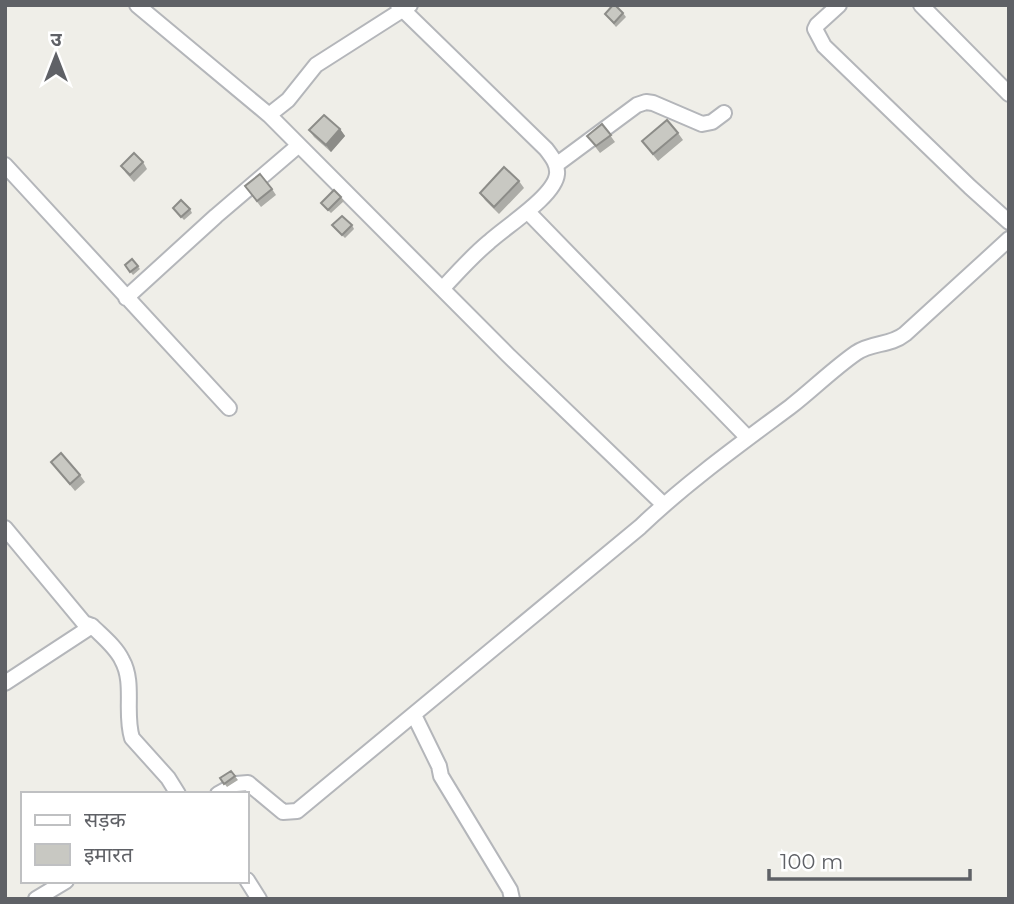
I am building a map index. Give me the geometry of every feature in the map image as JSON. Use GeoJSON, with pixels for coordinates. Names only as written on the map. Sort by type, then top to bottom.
{"type":"FeatureCollection","features":[{"type":"Feature","properties":{"kind":"street"},"geometry":{"type":"LineString","coordinates":[[137,5],[269,115],[508,355],[663,504]]}},
{"type":"Feature","properties":{"kind":"street"},"geometry":{"type":"LineString","coordinates":[[839,5],[815,29],[824,46],[1009,222]]}},
{"type":"Feature","properties":{"kind":"street"},"geometry":{"type":"LineString","coordinates":[[920,5],[1009,94]]}},
{"type":"Feature","properties":{"kind":"street"},"geometry":{"type":"LineString","coordinates":[[269,115],[288,100],[316,65],[404,7],[547,149],[556,165],[556,177],[528,212],[491,240],[443,288]]}},
{"type":"Feature","properties":{"kind":"street"},"geometry":{"type":"LineString","coordinates":[[556,165],[637,105],[646,102],[666,107],[702,124],[712,122],[724,113]]}},
{"type":"Feature","properties":{"kind":"street"},"geometry":{"type":"LineString","coordinates":[[126,298],[299,145]]}},
{"type":"Feature","properties":{"kind":"street"},"geometry":{"type":"LineString","coordinates":[[5,164],[229,408]]}},
{"type":"Feature","properties":{"kind":"street"},"geometry":{"type":"LineString","coordinates":[[528,212],[748,438]]}},
{"type":"Feature","properties":{"kind":"street"},"geometry":{"type":"LineString","coordinates":[[222,792],[236,784],[248,783],[283,812],[297,811],[640,527],[663,504],[861,350],[875,344],[896,341],[1009,239]]}},
{"type":"Feature","properties":{"kind":"street"},"geometry":{"type":"LineString","coordinates":[[5,528],[84,623],[92,626],[123,661],[132,738],[168,778],[177,792]]}},
{"type":"Feature","properties":{"kind":"street"},"geometry":{"type":"LineString","coordinates":[[5,683],[92,626]]}},
{"type":"Feature","properties":{"kind":"street"},"geometry":{"type":"LineString","coordinates":[[414,715],[439,766],[441,776],[510,890],[512,899]]}},
{"type":"Feature","properties":{"kind":"street"},"geometry":{"type":"LineString","coordinates":[[248,882],[258,899]]}},
{"type":"Feature","properties":{"kind":"street"},"geometry":{"type":"LineString","coordinates":[[36,899],[63,883]]}},
{"type":"Feature","properties":{"kind":"building"},"geometry":{"type":"Polygon","coordinates":[[[613,5],[623,13],[614,23],[605,14],[613,5]]]}},
{"type":"Feature","properties":{"kind":"building"},"geometry":{"type":"Polygon","coordinates":[[[324,115],[340,129],[326,145],[309,130],[324,115]]]}},
{"type":"Feature","properties":{"kind":"building"},"geometry":{"type":"Polygon","coordinates":[[[667,120],[678,133],[653,154],[642,141],[667,120]]]}},
{"type":"Feature","properties":{"kind":"building"},"geometry":{"type":"Polygon","coordinates":[[[602,124],[611,135],[596,146],[587,136],[602,124]]]}},
{"type":"Feature","properties":{"kind":"building"},"geometry":{"type":"Polygon","coordinates":[[[134,153],[143,162],[130,175],[121,166],[134,153]]]}},
{"type":"Feature","properties":{"kind":"building"},"geometry":{"type":"Polygon","coordinates":[[[504,167],[519,181],[494,207],[480,193],[504,167]]]}},
{"type":"Feature","properties":{"kind":"building"},"geometry":{"type":"Polygon","coordinates":[[[260,174],[272,189],[257,201],[245,186],[260,174]]]}},
{"type":"Feature","properties":{"kind":"building"},"geometry":{"type":"Polygon","coordinates":[[[334,190],[341,197],[328,210],[321,203],[334,190]]]}},
{"type":"Feature","properties":{"kind":"building"},"geometry":{"type":"Polygon","coordinates":[[[181,200],[190,209],[181,217],[173,208],[181,200]]]}},
{"type":"Feature","properties":{"kind":"building"},"geometry":{"type":"Polygon","coordinates":[[[342,216],[352,225],[342,235],[332,225],[342,216]]]}},
{"type":"Feature","properties":{"kind":"building"},"geometry":{"type":"Polygon","coordinates":[[[132,259],[138,266],[130,272],[125,265],[132,259]]]}},
{"type":"Feature","properties":{"kind":"building"},"geometry":{"type":"Polygon","coordinates":[[[61,453],[80,475],[70,484],[51,462],[61,453]]]}},
{"type":"Feature","properties":{"kind":"building"},"geometry":{"type":"Polygon","coordinates":[[[231,771],[235,776],[224,784],[220,778],[231,771]]]}}]}
